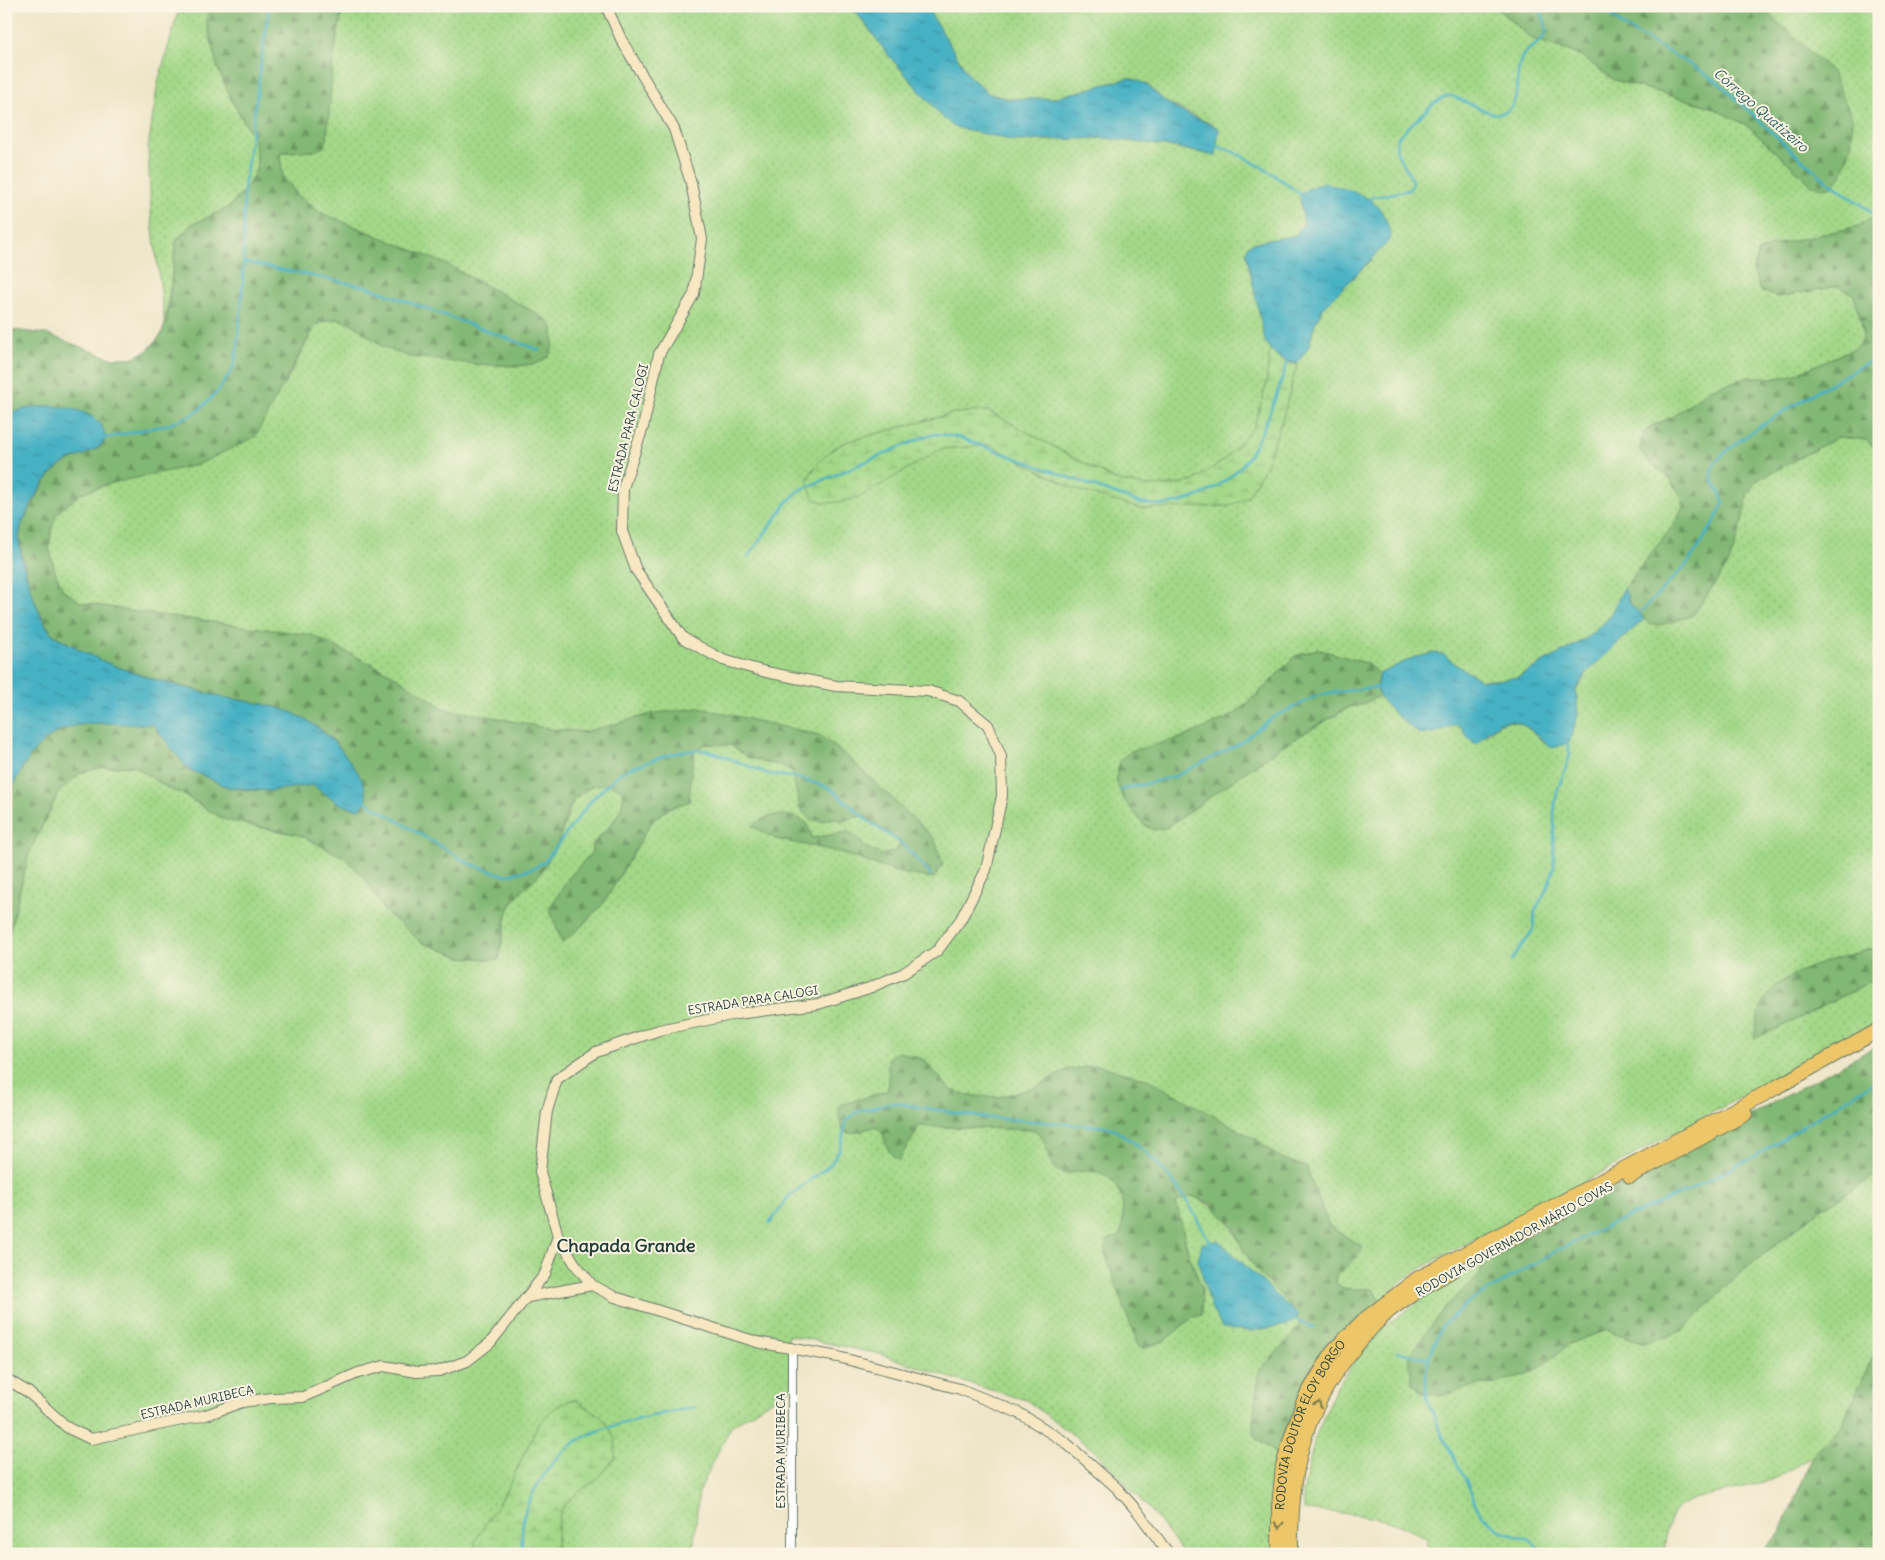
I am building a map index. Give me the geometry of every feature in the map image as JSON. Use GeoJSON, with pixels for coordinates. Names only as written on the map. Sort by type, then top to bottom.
{"type":"FeatureCollection","features":[{"type":"Feature","properties":{"kind":"highway","name":"RODOVIA GOVERNADOR MÁRIO COVAS"},"geometry":{"type":"LineString","coordinates":[[1375,1312],[1417,1279],[1768,1092],[1879,1030]]}},
{"type":"Feature","properties":{"kind":"highway","name":"RODOVIA GOVERNADOR MÁRIO COVAS"},"geometry":{"type":"LineString","coordinates":[[1291,1554],[1290,1516],[1294,1483],[1299,1453],[1310,1419],[1338,1368],[1378,1320],[1420,1289],[1463,1264],[1729,1123],[1879,1039]]}},
{"type":"Feature","properties":{"kind":"highway","name":"RODOVIA DOUTOR ELOY BORGO"},"geometry":{"type":"LineString","coordinates":[[1279,1554],[1279,1506],[1283,1466],[1306,1398],[1334,1350],[1355,1328],[1375,1312]]}},
{"type":"Feature","properties":{"kind":"street","name":"ESTRADA PARA CALOGI"},"geometry":{"type":"LineString","coordinates":[[606,6],[622,42],[674,129],[691,183],[702,239],[694,294],[660,354],[643,427],[624,488],[622,532],[636,570],[683,638],[723,660],[766,672],[836,686],[928,691],[959,701],[988,725],[1001,756],[1002,796],[986,870],[962,919],[938,950],[904,973],[869,988],[818,1004],[736,1014],[659,1030],[596,1052],[557,1079],[547,1111],[540,1172],[558,1236],[574,1264],[592,1285],[615,1297],[758,1342],[864,1363],[960,1389],[1019,1413],[1065,1442],[1117,1488],[1138,1512],[1169,1554]]}},
{"type":"Feature","properties":{"kind":"street","name":"ESTRADA MURIBECA"},"geometry":{"type":"LineString","coordinates":[[6,1379],[28,1392],[68,1428],[90,1439],[206,1415],[242,1402],[271,1398],[304,1397],[326,1389],[358,1373],[384,1366],[417,1372],[439,1371],[467,1361],[490,1343],[545,1274],[558,1236]]}},
{"type":"Feature","properties":{"kind":"street"},"geometry":{"type":"LineString","coordinates":[[528,1297],[592,1285]]}},
{"type":"Feature","properties":{"kind":"street","name":"ESTRADA MURIBECA"},"geometry":{"type":"LineString","coordinates":[[792,1348],[792,1554]]}},
{"type":"Feature","properties":{"kind":"green space"},"geometry":{"type":"Polygon","coordinates":[[[180,6],[210,6],[206,19],[217,66],[232,101],[254,138],[257,162],[256,171],[247,187],[234,202],[227,208],[191,225],[176,241],[165,325],[151,213],[148,148],[158,82],[180,6]]]}},
{"type":"Feature","properties":{"kind":"green space"},"geometry":{"type":"Polygon","coordinates":[[[210,6],[343,6],[333,60],[327,139],[324,147],[314,151],[282,152],[280,158],[283,177],[298,195],[319,212],[446,264],[547,320],[553,328],[553,346],[549,356],[538,363],[519,366],[475,364],[410,357],[383,347],[354,325],[340,319],[331,319],[316,324],[255,437],[197,465],[112,483],[81,493],[56,514],[49,547],[55,572],[63,590],[80,602],[137,612],[311,635],[388,672],[447,710],[550,729],[585,732],[656,713],[700,708],[819,735],[848,757],[934,838],[943,864],[934,878],[900,873],[835,851],[776,839],[752,826],[764,818],[787,815],[807,823],[812,838],[848,832],[855,836],[865,847],[882,855],[896,851],[900,845],[864,815],[842,821],[834,818],[821,821],[810,820],[800,808],[792,772],[782,765],[747,757],[731,745],[706,744],[695,751],[689,802],[670,807],[652,821],[603,904],[583,925],[562,943],[550,908],[568,879],[592,852],[592,845],[618,814],[623,799],[623,791],[610,785],[603,784],[589,787],[573,801],[558,842],[544,867],[536,878],[517,896],[510,907],[503,930],[499,960],[461,957],[421,942],[384,910],[365,879],[344,857],[300,835],[226,820],[186,796],[168,788],[134,766],[103,767],[80,773],[59,792],[29,853],[6,947],[6,800],[19,773],[35,748],[49,737],[72,726],[97,723],[152,724],[228,787],[249,790],[269,791],[312,785],[350,762],[337,744],[322,730],[303,718],[264,704],[222,697],[150,678],[97,660],[51,633],[31,594],[19,539],[21,525],[46,480],[61,465],[101,447],[34,407],[6,414],[6,329],[46,334],[111,358],[131,358],[147,351],[161,335],[167,320],[176,242],[191,225],[227,208],[234,202],[247,187],[256,171],[257,162],[254,138],[232,101],[217,66],[206,19],[210,6]]]}},
{"type":"Feature","properties":{"kind":"green space"},"geometry":{"type":"Polygon","coordinates":[[[343,6],[852,6],[886,52],[943,118],[1014,141],[1105,138],[1173,147],[1215,156],[1219,128],[1166,102],[1148,85],[1129,78],[1055,98],[1009,99],[989,94],[969,76],[926,6],[1494,6],[1531,38],[1580,55],[1614,80],[1709,106],[1748,126],[1812,185],[1769,14],[1764,6],[1879,6],[1879,212],[1859,226],[1775,245],[1759,251],[1753,269],[1819,289],[1839,286],[1854,295],[1864,333],[1862,340],[1853,349],[1793,375],[1777,378],[1749,377],[1710,389],[1672,417],[1648,428],[1648,461],[1669,477],[1681,496],[1683,507],[1676,522],[1624,588],[1608,619],[1587,638],[1518,677],[1499,680],[1481,680],[1444,655],[1415,657],[1379,674],[1366,663],[1317,649],[1295,656],[1234,715],[1184,737],[1166,828],[1282,746],[1350,707],[1361,705],[1379,696],[1410,727],[1437,732],[1457,723],[1462,728],[1486,736],[1502,723],[1510,721],[1524,726],[1545,744],[1578,715],[1576,690],[1587,672],[1644,619],[1648,623],[1693,615],[1729,563],[1741,527],[1747,495],[1756,481],[1838,437],[1866,440],[1879,452],[1879,947],[1829,961],[1800,1018],[1879,977],[1879,1022],[1564,1193],[1439,1258],[1404,1279],[1380,1301],[1365,1289],[1350,1290],[1336,1283],[1336,1275],[1346,1266],[1340,1233],[1329,1226],[1306,1167],[1275,1154],[1259,1141],[1097,1065],[1067,1070],[1034,1088],[999,1097],[971,1096],[951,1090],[923,1059],[888,1067],[889,1085],[887,1091],[841,1105],[844,1131],[851,1133],[875,1127],[882,1133],[889,1151],[898,1161],[915,1133],[917,1126],[1034,1130],[1043,1137],[1046,1146],[1064,1174],[1094,1170],[1111,1178],[1120,1193],[1123,1211],[1120,1237],[1113,1239],[1143,1349],[1164,1341],[1193,1317],[1202,1289],[1188,1252],[1176,1202],[1192,1196],[1217,1210],[1228,1221],[1248,1257],[1292,1307],[1300,1326],[1290,1338],[1254,1415],[1255,1432],[1260,1442],[1284,1459],[1277,1554],[1184,1554],[1150,1510],[1095,1451],[1026,1400],[960,1381],[880,1354],[788,1335],[792,1387],[731,1426],[699,1491],[694,1554],[555,1554],[560,1512],[567,1502],[588,1484],[595,1482],[600,1416],[576,1400],[571,1400],[538,1425],[509,1486],[476,1541],[477,1554],[6,1554],[6,947],[29,852],[59,792],[80,773],[103,767],[134,766],[206,809],[246,825],[300,835],[344,857],[356,868],[421,942],[461,957],[499,960],[508,910],[563,828],[574,799],[592,786],[603,783],[611,784],[623,791],[623,799],[618,814],[592,845],[592,852],[568,879],[550,908],[562,943],[603,904],[652,821],[670,808],[684,803],[695,751],[706,744],[731,745],[747,757],[782,765],[792,772],[800,808],[821,821],[834,818],[842,821],[864,815],[900,845],[896,851],[882,855],[865,847],[855,836],[848,832],[812,838],[752,826],[776,839],[835,851],[900,873],[934,878],[938,848],[934,838],[848,757],[818,735],[700,708],[656,713],[585,732],[550,729],[488,716],[447,710],[388,672],[311,635],[137,612],[80,602],[63,590],[55,572],[49,547],[56,514],[81,493],[112,483],[285,384],[316,325],[332,320],[344,320],[368,335],[475,364],[519,366],[538,363],[553,346],[553,328],[547,320],[446,264],[319,212],[298,195],[283,177],[280,158],[282,152],[293,152],[333,60],[343,6]],[[1300,199],[1304,223],[1295,236],[1260,241],[1265,341],[1270,349],[1266,386],[1254,427],[1224,460],[1194,481],[1174,485],[1145,486],[1115,480],[988,411],[954,413],[846,442],[834,448],[811,471],[941,449],[990,445],[1075,489],[1248,496],[1264,469],[1282,421],[1297,364],[1309,346],[1315,323],[1324,307],[1372,259],[1300,199]]]}},
{"type":"Feature","properties":{"kind":"green space"},"geometry":{"type":"Polygon","coordinates":[[[1494,6],[1764,6],[1769,14],[1832,72],[1853,120],[1851,146],[1843,172],[1834,186],[1823,188],[1812,185],[1748,126],[1709,106],[1614,80],[1580,55],[1531,38],[1494,6]]]}},
{"type":"Feature","properties":{"kind":"green space"},"geometry":{"type":"Polygon","coordinates":[[[1879,212],[1879,452],[1866,440],[1838,437],[1756,481],[1747,495],[1741,527],[1729,563],[1693,615],[1670,623],[1658,625],[1648,623],[1629,602],[1624,588],[1676,522],[1683,507],[1681,496],[1669,477],[1648,461],[1641,451],[1640,440],[1648,428],[1672,417],[1710,389],[1749,377],[1777,378],[1793,375],[1853,349],[1862,340],[1864,333],[1854,295],[1839,286],[1778,297],[1760,291],[1753,269],[1759,251],[1775,245],[1859,226],[1879,212]]]}},
{"type":"Feature","properties":{"kind":"green space"},"geometry":{"type":"Polygon","coordinates":[[[1270,349],[1284,362],[1297,364],[1282,421],[1264,469],[1248,496],[1230,506],[1141,509],[1075,489],[990,445],[941,449],[860,497],[840,502],[824,503],[813,498],[807,481],[814,468],[823,458],[846,442],[954,413],[988,411],[1115,480],[1145,486],[1174,485],[1194,481],[1224,460],[1254,427],[1266,386],[1270,349]]]}},
{"type":"Feature","properties":{"kind":"green space"},"geometry":{"type":"Polygon","coordinates":[[[1317,649],[1366,663],[1379,674],[1377,683],[1379,696],[1361,705],[1349,707],[1282,746],[1166,828],[1154,830],[1144,825],[1122,797],[1116,779],[1120,760],[1131,751],[1184,737],[1234,715],[1295,656],[1317,649]]]}},
{"type":"Feature","properties":{"kind":"green space"},"geometry":{"type":"Polygon","coordinates":[[[1879,947],[1879,977],[1800,1018],[1754,1039],[1763,1003],[1770,992],[1779,984],[1805,969],[1879,947]]]}},
{"type":"Feature","properties":{"kind":"green space"},"geometry":{"type":"Polygon","coordinates":[[[1879,1045],[1879,1173],[1818,1211],[1739,1274],[1683,1330],[1666,1337],[1642,1342],[1606,1330],[1569,1344],[1536,1371],[1498,1383],[1482,1384],[1440,1396],[1421,1392],[1412,1382],[1409,1356],[1445,1307],[1480,1275],[1483,1260],[1879,1045]]]}},
{"type":"Feature","properties":{"kind":"green space"},"geometry":{"type":"Polygon","coordinates":[[[898,1052],[923,1059],[951,1090],[971,1096],[999,1097],[1034,1088],[1067,1070],[1097,1065],[1149,1080],[1259,1141],[1275,1154],[1306,1167],[1329,1226],[1363,1247],[1358,1256],[1336,1275],[1336,1283],[1344,1289],[1373,1289],[1380,1301],[1321,1374],[1284,1459],[1256,1439],[1253,1429],[1256,1396],[1259,1371],[1300,1325],[1291,1306],[1261,1276],[1242,1248],[1234,1227],[1211,1204],[1192,1196],[1176,1202],[1188,1252],[1202,1289],[1201,1315],[1193,1317],[1164,1341],[1143,1349],[1138,1346],[1107,1260],[1105,1245],[1109,1239],[1120,1237],[1123,1215],[1120,1193],[1108,1177],[1098,1172],[1063,1173],[1059,1171],[1049,1160],[1043,1138],[1034,1130],[918,1126],[916,1133],[898,1161],[889,1151],[882,1133],[875,1127],[854,1133],[845,1131],[840,1121],[839,1109],[841,1105],[887,1091],[889,1085],[888,1059],[898,1052]]]}},
{"type":"Feature","properties":{"kind":"green space"},"geometry":{"type":"Polygon","coordinates":[[[1879,1173],[1879,1344],[1841,1426],[1813,1456],[1772,1480],[1694,1499],[1677,1509],[1669,1520],[1664,1554],[1442,1554],[1427,1546],[1427,1537],[1388,1521],[1357,1515],[1304,1510],[1303,1492],[1315,1438],[1337,1386],[1375,1333],[1444,1283],[1483,1260],[1480,1275],[1465,1290],[1482,1384],[1498,1383],[1536,1371],[1569,1344],[1606,1330],[1642,1342],[1719,1293],[1739,1274],[1818,1211],[1879,1173]]]}},
{"type":"Feature","properties":{"kind":"green space"},"geometry":{"type":"Polygon","coordinates":[[[1879,1344],[1879,1554],[1759,1554],[1780,1533],[1813,1456],[1841,1426],[1879,1344]]]}},
{"type":"Feature","properties":{"kind":"green space"},"geometry":{"type":"Polygon","coordinates":[[[576,1400],[600,1416],[609,1426],[615,1440],[615,1458],[595,1482],[588,1485],[567,1502],[560,1512],[555,1554],[477,1554],[475,1541],[509,1486],[538,1425],[559,1405],[576,1400]]]}},
{"type":"Feature","properties":{"kind":"water"},"geometry":{"type":"Polygon","coordinates":[[[852,6],[926,6],[969,76],[989,94],[1009,99],[1055,98],[1129,78],[1141,82],[1178,109],[1219,128],[1216,156],[1173,147],[1105,138],[1014,141],[954,127],[943,118],[886,52],[852,6]]]}},
{"type":"Feature","properties":{"kind":"water"},"geometry":{"type":"Polygon","coordinates":[[[1325,183],[1350,190],[1369,199],[1383,214],[1391,239],[1324,307],[1315,323],[1309,346],[1297,364],[1278,357],[1265,341],[1246,252],[1248,245],[1260,241],[1295,236],[1304,223],[1300,199],[1301,193],[1316,185],[1325,183]]]}},
{"type":"Feature","properties":{"kind":"water"},"geometry":{"type":"Polygon","coordinates":[[[54,406],[79,411],[94,418],[104,430],[106,439],[97,448],[61,465],[49,476],[29,509],[20,531],[22,559],[29,585],[41,617],[52,634],[92,656],[128,671],[221,697],[276,707],[300,717],[321,730],[340,748],[364,785],[366,803],[358,809],[342,805],[312,785],[269,791],[228,787],[188,769],[152,724],[97,723],[78,725],[63,730],[39,746],[21,770],[6,800],[6,414],[34,407],[54,406]]]}},
{"type":"Feature","properties":{"kind":"water"},"geometry":{"type":"Polygon","coordinates":[[[1624,588],[1629,602],[1644,619],[1587,672],[1576,690],[1578,715],[1569,743],[1552,748],[1525,726],[1518,722],[1510,721],[1502,722],[1494,727],[1476,744],[1467,737],[1462,728],[1457,724],[1437,732],[1420,735],[1393,712],[1379,695],[1377,686],[1379,674],[1415,657],[1436,653],[1444,655],[1481,680],[1518,677],[1587,638],[1608,619],[1624,588]]]}},
{"type":"Feature","properties":{"kind":"water"},"geometry":{"type":"Polygon","coordinates":[[[1218,1240],[1298,1315],[1288,1325],[1249,1331],[1222,1328],[1211,1307],[1198,1261],[1202,1244],[1218,1240]]]}},
{"type":"Feature","properties":{"kind":"waterway"},"geometry":{"type":"LineString","coordinates":[[105,438],[170,424],[189,416],[199,410],[219,390],[233,368],[237,353],[243,283],[244,188],[269,6]]}},
{"type":"Feature","properties":{"kind":"waterway"},"geometry":{"type":"LineString","coordinates":[[1368,201],[1373,197],[1409,190],[1412,186],[1409,173],[1399,156],[1396,143],[1399,136],[1433,104],[1446,96],[1452,96],[1490,113],[1502,113],[1509,109],[1514,103],[1519,65],[1522,57],[1542,39],[1546,32],[1545,22],[1538,6]]}},
{"type":"Feature","properties":{"kind":"waterway","name":"Córrego Quatizeiro"},"geometry":{"type":"LineString","coordinates":[[1604,6],[1621,25],[1700,70],[1719,83],[1826,180],[1879,217]]}},
{"type":"Feature","properties":{"kind":"waterway"},"geometry":{"type":"LineString","coordinates":[[1214,146],[1248,159],[1302,196]]}},
{"type":"Feature","properties":{"kind":"waterway"},"geometry":{"type":"LineString","coordinates":[[243,262],[368,287],[539,350]]}},
{"type":"Feature","properties":{"kind":"waterway"},"geometry":{"type":"LineString","coordinates":[[1637,616],[1688,563],[1714,523],[1724,502],[1712,474],[1712,470],[1719,459],[1759,427],[1879,356]]}},
{"type":"Feature","properties":{"kind":"waterway"},"geometry":{"type":"LineString","coordinates":[[748,557],[788,501],[800,490],[926,436],[937,434],[958,437],[1140,503],[1167,505],[1196,497],[1208,492],[1230,477],[1247,458],[1269,416],[1288,360]]}},
{"type":"Feature","properties":{"kind":"waterway"},"geometry":{"type":"LineString","coordinates":[[1121,790],[1176,776],[1239,744],[1272,718],[1317,696],[1379,687]]}},
{"type":"Feature","properties":{"kind":"waterway"},"geometry":{"type":"LineString","coordinates":[[1512,960],[1533,930],[1535,911],[1547,889],[1554,868],[1554,812],[1557,792],[1570,756],[1567,741]]}},
{"type":"Feature","properties":{"kind":"waterway"},"geometry":{"type":"LineString","coordinates":[[365,801],[470,864],[504,875],[512,874],[534,868],[545,861],[594,797],[619,774],[664,756],[684,751],[704,750],[769,774],[799,778],[830,788],[868,821],[904,845],[931,875]]}},
{"type":"Feature","properties":{"kind":"waterway"},"geometry":{"type":"LineString","coordinates":[[1543,1554],[1530,1540],[1498,1529],[1483,1516],[1443,1437],[1427,1399],[1426,1373],[1429,1358],[1441,1327],[1469,1302],[1554,1252],[1685,1192],[1752,1158],[1879,1079]]}},
{"type":"Feature","properties":{"kind":"waterway"},"geometry":{"type":"LineString","coordinates":[[769,1224],[789,1196],[830,1165],[840,1149],[846,1122],[853,1115],[859,1111],[891,1103],[980,1117],[1109,1127],[1133,1142],[1166,1173],[1191,1208],[1212,1245]]}},
{"type":"Feature","properties":{"kind":"waterway"},"geometry":{"type":"LineString","coordinates":[[1292,1318],[1314,1328]]}},
{"type":"Feature","properties":{"kind":"waterway"},"geometry":{"type":"LineString","coordinates":[[1397,1352],[1429,1358]]}},
{"type":"Feature","properties":{"kind":"waterway"},"geometry":{"type":"LineString","coordinates":[[522,1554],[522,1524],[527,1505],[544,1474],[568,1447],[589,1435],[618,1424],[695,1407]]}},
{"type":"Feature","properties":{"kind":"district","name":"Chapada Grande"},"geometry":{"type":"Point","coordinates":[626,1245]}}]}
